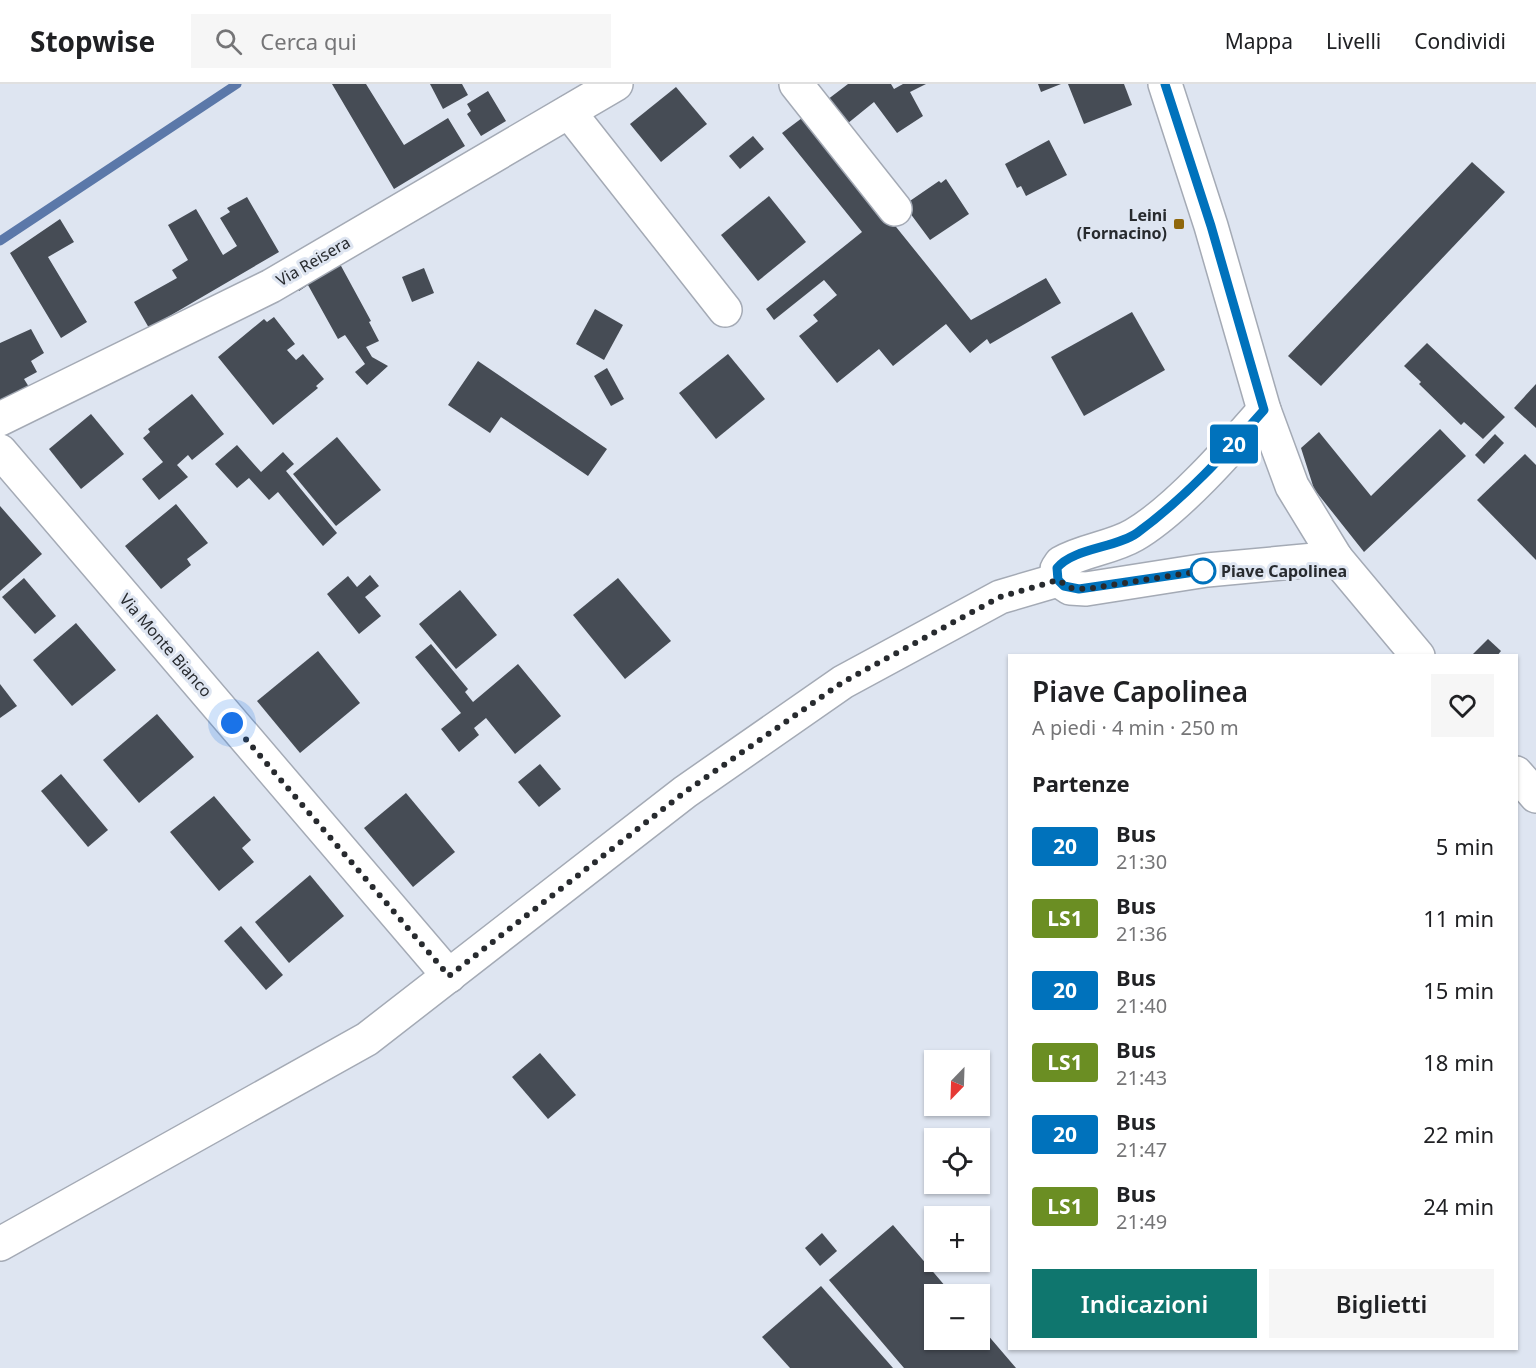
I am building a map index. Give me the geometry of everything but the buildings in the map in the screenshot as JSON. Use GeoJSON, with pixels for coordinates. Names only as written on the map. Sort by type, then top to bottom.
{"type":"FeatureCollection","features":[{"type":"Feature","properties":{"kind":"street","name":"Via Reisera"},"geometry":{"type":"LineString","coordinates":[[0,419],[271,285],[616,84]]}},
{"type":"Feature","properties":{"kind":"street"},"geometry":{"type":"LineString","coordinates":[[796,84],[895,209]]}},
{"type":"Feature","properties":{"kind":"street"},"geometry":{"type":"LineString","coordinates":[[1165,84],[1211,226],[1264,410],[1292,486],[1335,558],[1416,654]]}},
{"type":"Feature","properties":{"kind":"street"},"geometry":{"type":"LineString","coordinates":[[569,112],[725,310]]}},
{"type":"Feature","properties":{"kind":"street"},"geometry":{"type":"LineString","coordinates":[[1058,580],[1057,568],[1061,563],[1134,535],[1164,512],[1227,451],[1264,410]]}},
{"type":"Feature","properties":{"kind":"street","name":"Via Monte Bianco"},"geometry":{"type":"LineString","coordinates":[[0,451],[449,976]]}},
{"type":"Feature","properties":{"kind":"street"},"geometry":{"type":"LineString","coordinates":[[1058,580],[1070,588],[1086,589],[1208,570],[1335,558]]}},
{"type":"Feature","properties":{"kind":"street"},"geometry":{"type":"LineString","coordinates":[[0,1244],[367,1039],[685,792],[843,682],[1000,597],[1058,580]]}},
{"type":"Feature","properties":{"kind":"street"},"geometry":{"type":"LineString","coordinates":[[1518,775],[1536,796]]}},
{"type":"Feature","properties":{"kind":"waterway"},"geometry":{"type":"LineString","coordinates":[[0,241],[237,84]]}},
{"type":"Feature","properties":{"kind":"bus line","name":"20"},"geometry":{"type":"LineString","coordinates":[[1165,84],[1211,226],[1264,410],[1227,451],[1164,512],[1134,535],[1061,563],[1057,568],[1057,574],[1058,580],[1064,586],[1086,589],[1208,570]]}},
{"type":"Feature","properties":{"kind":"place","name":"Leini (Fornacino)"},"geometry":{"type":"Point","coordinates":[1179,224]}},
{"type":"Feature","properties":{"kind":"place","name":"Piave Capolinea"},"geometry":{"type":"Point","coordinates":[1203,571]}},
{"type":"Feature","properties":{"kind":"route"},"geometry":{"type":"LineString","coordinates":[[232,723],[449,976],[685,792],[843,682],[1000,597],[1058,580],[1070,588],[1086,589],[1208,570],[1203,571]]}}]}
